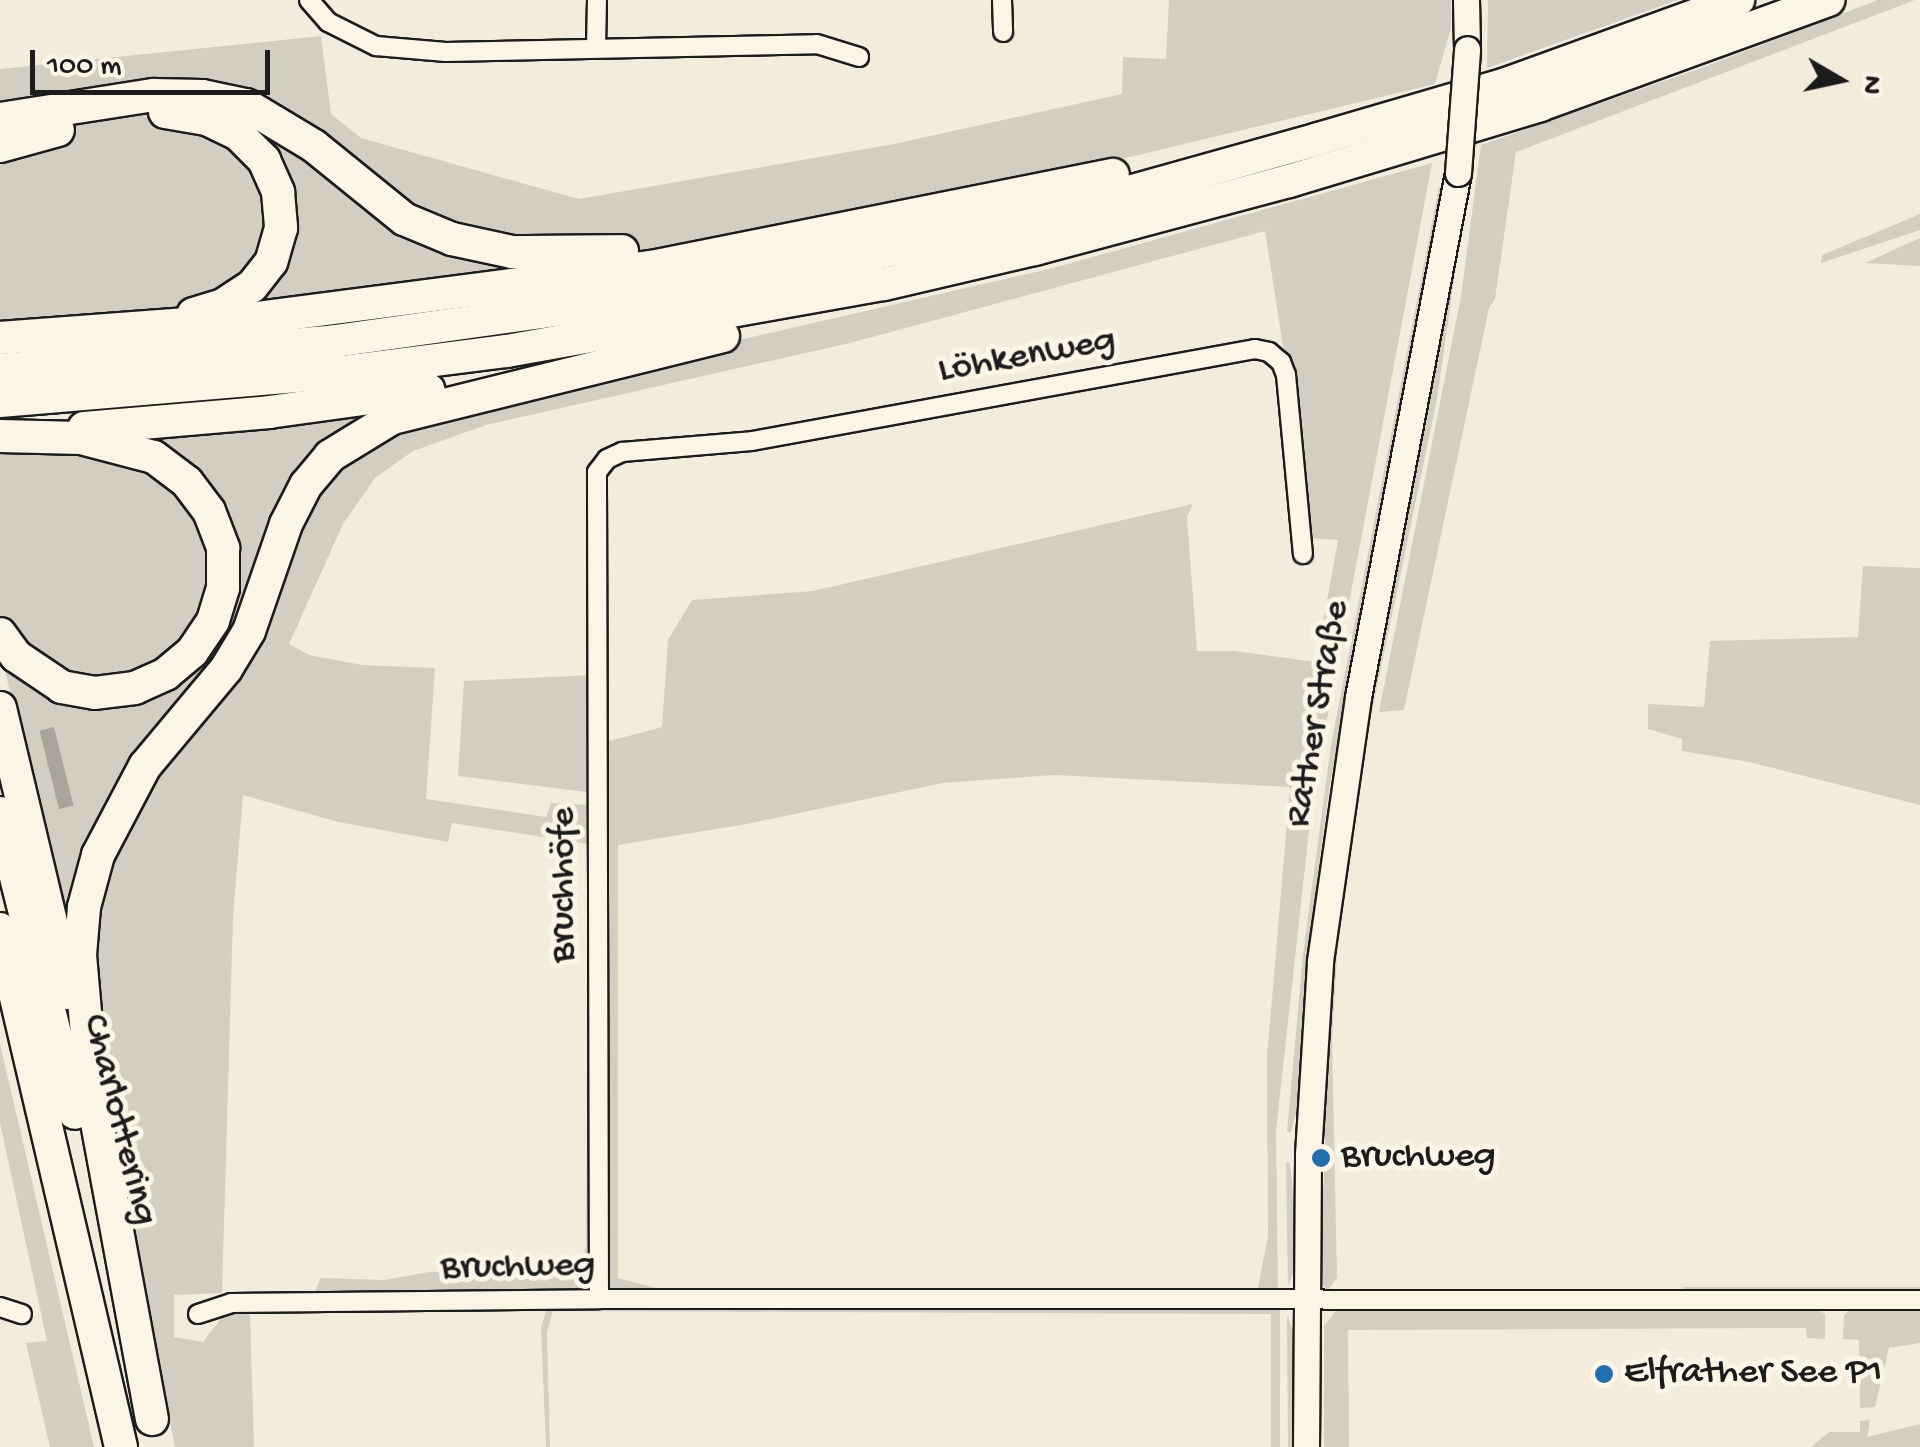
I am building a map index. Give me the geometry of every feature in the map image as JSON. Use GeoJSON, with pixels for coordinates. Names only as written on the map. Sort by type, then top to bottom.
{"type":"FeatureCollection","features":[{"type":"Feature","properties":{"kind":"highway"},"geometry":{"type":"LineString","coordinates":[[0,370],[334,341],[655,296],[1032,219],[1506,84],[1738,0]]}},
{"type":"Feature","properties":{"kind":"highway"},"geometry":{"type":"LineString","coordinates":[[0,401],[135,392],[489,353],[884,284],[1035,250],[1486,122],[1828,0]]}},
{"type":"Feature","properties":{"kind":"highway"},"geometry":{"type":"LineString","coordinates":[[0,118],[154,95],[202,96],[246,105],[314,146],[404,218],[452,240],[512,252],[663,249],[860,224]]}},
{"type":"Feature","properties":{"kind":"highway"},"geometry":{"type":"LineString","coordinates":[[0,146],[86,124],[165,112],[207,119],[222,126],[238,134],[264,160],[278,192],[281,228],[271,262],[252,286],[224,305],[187,316],[85,332]]}},
{"type":"Feature","properties":{"kind":"highway"},"geometry":{"type":"LineString","coordinates":[[0,338],[241,320],[650,268],[1044,190],[1276,138],[1318,139]]}},
{"type":"Feature","properties":{"kind":"highway"},"geometry":{"type":"LineString","coordinates":[[92,1092],[80,955],[84,906],[98,855],[145,766],[226,669],[249,631],[286,524],[306,485],[330,456],[392,418],[819,313],[884,284]]}},
{"type":"Feature","properties":{"kind":"highway"},"geometry":{"type":"LineString","coordinates":[[0,435],[269,412],[559,374]]}},
{"type":"Feature","properties":{"kind":"highway"},"geometry":{"type":"LineString","coordinates":[[0,435],[81,438],[154,457],[187,482],[210,511],[222,548],[223,568],[214,622],[192,652],[166,674],[135,688],[95,692],[62,687],[16,656],[0,634]]}},
{"type":"Feature","properties":{"kind":"highway"},"geometry":{"type":"LineString","coordinates":[[0,708],[92,1092],[155,1433]]}},
{"type":"Feature","properties":{"kind":"highway","name":"Charlottering"},"geometry":{"type":"LineString","coordinates":[[0,813],[155,1433]]}},
{"type":"Feature","properties":{"kind":"highway","name":"Charlottering"},"geometry":{"type":"LineString","coordinates":[[0,929],[121,1447]]}},
{"type":"Feature","properties":{"kind":"highway"},"geometry":{"type":"LineString","coordinates":[[0,1001],[38,1084]]}},
{"type":"Feature","properties":{"kind":"main road","name":"Rather Straße"},"geometry":{"type":"LineString","coordinates":[[1306,1447],[1312,1051],[1334,845],[1458,172],[1467,49],[1466,0]]}},
{"type":"Feature","properties":{"kind":"street"},"geometry":{"type":"LineString","coordinates":[[309,0],[328,22],[376,46],[446,52],[817,44],[860,58]]}},
{"type":"Feature","properties":{"kind":"street"},"geometry":{"type":"LineString","coordinates":[[596,47],[597,0]]}},
{"type":"Feature","properties":{"kind":"street"},"geometry":{"type":"LineString","coordinates":[[1002,0],[1004,32]]}},
{"type":"Feature","properties":{"kind":"street","name":"Löhkenweg"},"geometry":{"type":"LineString","coordinates":[[596,472],[607,459],[622,452],[752,440],[1255,349],[1269,352],[1281,362],[1286,376],[1304,554]]}},
{"type":"Feature","properties":{"kind":"street","name":"Bruchhöfe"},"geometry":{"type":"LineString","coordinates":[[596,472],[599,1298]]}},
{"type":"Feature","properties":{"kind":"street","name":"Bruchweg"},"geometry":{"type":"LineString","coordinates":[[198,1314],[231,1303],[599,1298],[1920,1300]]}},
{"type":"Feature","properties":{"kind":"street"},"geometry":{"type":"LineString","coordinates":[[0,1307],[22,1314]]}},
{"type":"Feature","properties":{"kind":"shaded area"},"geometry":{"type":"Polygon","coordinates":[[[1169,0],[1451,0],[1451,28],[1435,84],[1029,181],[767,232],[426,289],[204,303],[175,311],[0,325],[0,69],[321,36],[331,114],[361,138],[579,199],[894,144],[1122,94],[1123,57],[1166,59],[1169,0]]]}},
{"type":"Feature","properties":{"kind":"shaded area"},"geometry":{"type":"Polygon","coordinates":[[[1488,0],[1678,0],[1487,68],[1488,0]]]}},
{"type":"Feature","properties":{"kind":"shaded area"},"geometry":{"type":"Polygon","coordinates":[[[1878,0],[1915,0],[1516,152],[1495,299],[1489,308],[1404,710],[1379,712],[1461,296],[1481,145],[1704,67],[1878,0]]]}},
{"type":"Feature","properties":{"kind":"shaded area"},"geometry":{"type":"Polygon","coordinates":[[[1432,163],[1313,794],[1276,1131],[1278,1291],[613,1293],[602,1281],[606,742],[662,727],[668,640],[692,600],[813,591],[1193,504],[1187,517],[1197,651],[1234,651],[1316,662],[1338,540],[1313,538],[1265,231],[850,343],[486,425],[413,451],[375,478],[343,524],[289,644],[309,655],[362,665],[435,668],[426,799],[546,817],[551,803],[592,805],[595,845],[452,823],[448,842],[338,822],[243,795],[233,917],[222,1293],[174,1295],[174,1337],[203,1342],[227,1311],[250,1312],[254,1447],[175,1447],[92,1008],[99,906],[127,825],[150,786],[266,631],[297,539],[316,498],[338,466],[407,423],[730,342],[1053,268],[1432,163]],[[1054,775],[943,783],[747,824],[618,845],[618,1278],[660,1289],[1258,1288],[1268,1236],[1267,1057],[1290,787],[1054,775]]]}},
{"type":"Feature","properties":{"kind":"shaded area"},"geometry":{"type":"Polygon","coordinates":[[[1439,187],[1443,188],[1330,783],[1317,879],[1297,1110],[1291,1132],[1287,1132],[1303,954],[1331,745],[1439,187]]]}},
{"type":"Feature","properties":{"kind":"shaded area"},"geometry":{"type":"Polygon","coordinates":[[[1467,190],[1437,399],[1366,740],[1361,742],[1467,190]]]}},
{"type":"Feature","properties":{"kind":"shaded area"},"geometry":{"type":"Polygon","coordinates":[[[1920,214],[1920,230],[1821,263],[1822,255],[1920,214]]]}},
{"type":"Feature","properties":{"kind":"shaded area"},"geometry":{"type":"Polygon","coordinates":[[[1920,238],[1920,266],[1865,263],[1920,238]]]}},
{"type":"Feature","properties":{"kind":"shaded area"},"geometry":{"type":"Polygon","coordinates":[[[383,408],[352,427],[192,698],[70,945],[2,658],[48,687],[183,668],[222,534],[116,439],[383,408]]]}},
{"type":"Feature","properties":{"kind":"shaded area"},"geometry":{"type":"Polygon","coordinates":[[[0,447],[78,451],[150,472],[167,484],[198,521],[210,575],[200,617],[173,651],[131,675],[88,679],[50,668],[0,618],[0,447]]]}},
{"type":"Feature","properties":{"kind":"shaded area"},"geometry":{"type":"Polygon","coordinates":[[[1863,566],[1920,568],[1920,805],[1749,762],[1682,751],[1682,739],[1648,729],[1648,704],[1704,707],[1710,641],[1858,637],[1863,566]]]}},
{"type":"Feature","properties":{"kind":"shaded area"},"geometry":{"type":"Polygon","coordinates":[[[593,675],[594,793],[458,776],[464,681],[593,675]]]}},
{"type":"Feature","properties":{"kind":"shaded area"},"geometry":{"type":"Polygon","coordinates":[[[54,727],[74,806],[59,809],[39,731],[54,727]]]}},
{"type":"Feature","properties":{"kind":"shaded area"},"geometry":{"type":"Polygon","coordinates":[[[596,863],[593,1267],[589,1282],[573,1295],[315,1291],[321,1278],[384,1280],[429,1272],[578,1272],[586,1246],[589,885],[596,863]]]}},
{"type":"Feature","properties":{"kind":"shaded area"},"geometry":{"type":"Polygon","coordinates":[[[1341,890],[1332,1039],[1337,1278],[1328,1290],[1316,1280],[1315,1220],[1324,1183],[1325,1139],[1319,1083],[1341,890]]]}},
{"type":"Feature","properties":{"kind":"shaded area"},"geometry":{"type":"Polygon","coordinates":[[[0,1044],[94,1447],[50,1447],[26,1343],[47,1341],[0,1123],[0,1044]]]}},
{"type":"Feature","properties":{"kind":"shaded area"},"geometry":{"type":"Polygon","coordinates":[[[1286,1163],[1290,1163],[1295,1219],[1294,1272],[1288,1285],[1286,1163]]]}},
{"type":"Feature","properties":{"kind":"shaded area"},"geometry":{"type":"Polygon","coordinates":[[[1683,1287],[1920,1287],[1920,1292],[1683,1293],[1683,1287]]]}},
{"type":"Feature","properties":{"kind":"shaded area"},"geometry":{"type":"Polygon","coordinates":[[[554,1306],[1272,1308],[1280,1310],[1280,1447],[1271,1447],[1271,1314],[553,1311],[547,1333],[550,1447],[546,1447],[541,1328],[546,1311],[554,1306]]]}},
{"type":"Feature","properties":{"kind":"shaded area"},"geometry":{"type":"Polygon","coordinates":[[[1853,1307],[1920,1308],[1920,1343],[1889,1348],[1875,1407],[1860,1408],[1859,1340],[1843,1339],[1844,1315],[1853,1307]]]}},
{"type":"Feature","properties":{"kind":"shaded area"},"geometry":{"type":"Polygon","coordinates":[[[1815,1308],[1825,1314],[1825,1339],[1807,1338],[1806,1328],[1348,1330],[1349,1447],[1324,1447],[1324,1326],[1337,1309],[1815,1308]]]}},
{"type":"Feature","properties":{"kind":"shaded area"},"geometry":{"type":"Polygon","coordinates":[[[1287,1315],[1293,1331],[1294,1447],[1288,1447],[1287,1315]]]}},
{"type":"Feature","properties":{"kind":"shaded area"},"geometry":{"type":"Polygon","coordinates":[[[1870,1420],[1867,1437],[1920,1424],[1920,1447],[1811,1447],[1829,1432],[1860,1432],[1860,1421],[1870,1420]]]}},
{"type":"Feature","properties":{"kind":"place","name":"Bruchweg"},"geometry":{"type":"Point","coordinates":[1321,1158]}},
{"type":"Feature","properties":{"kind":"place","name":"Elfrather See P1"},"geometry":{"type":"Point","coordinates":[1604,1374]}}]}
